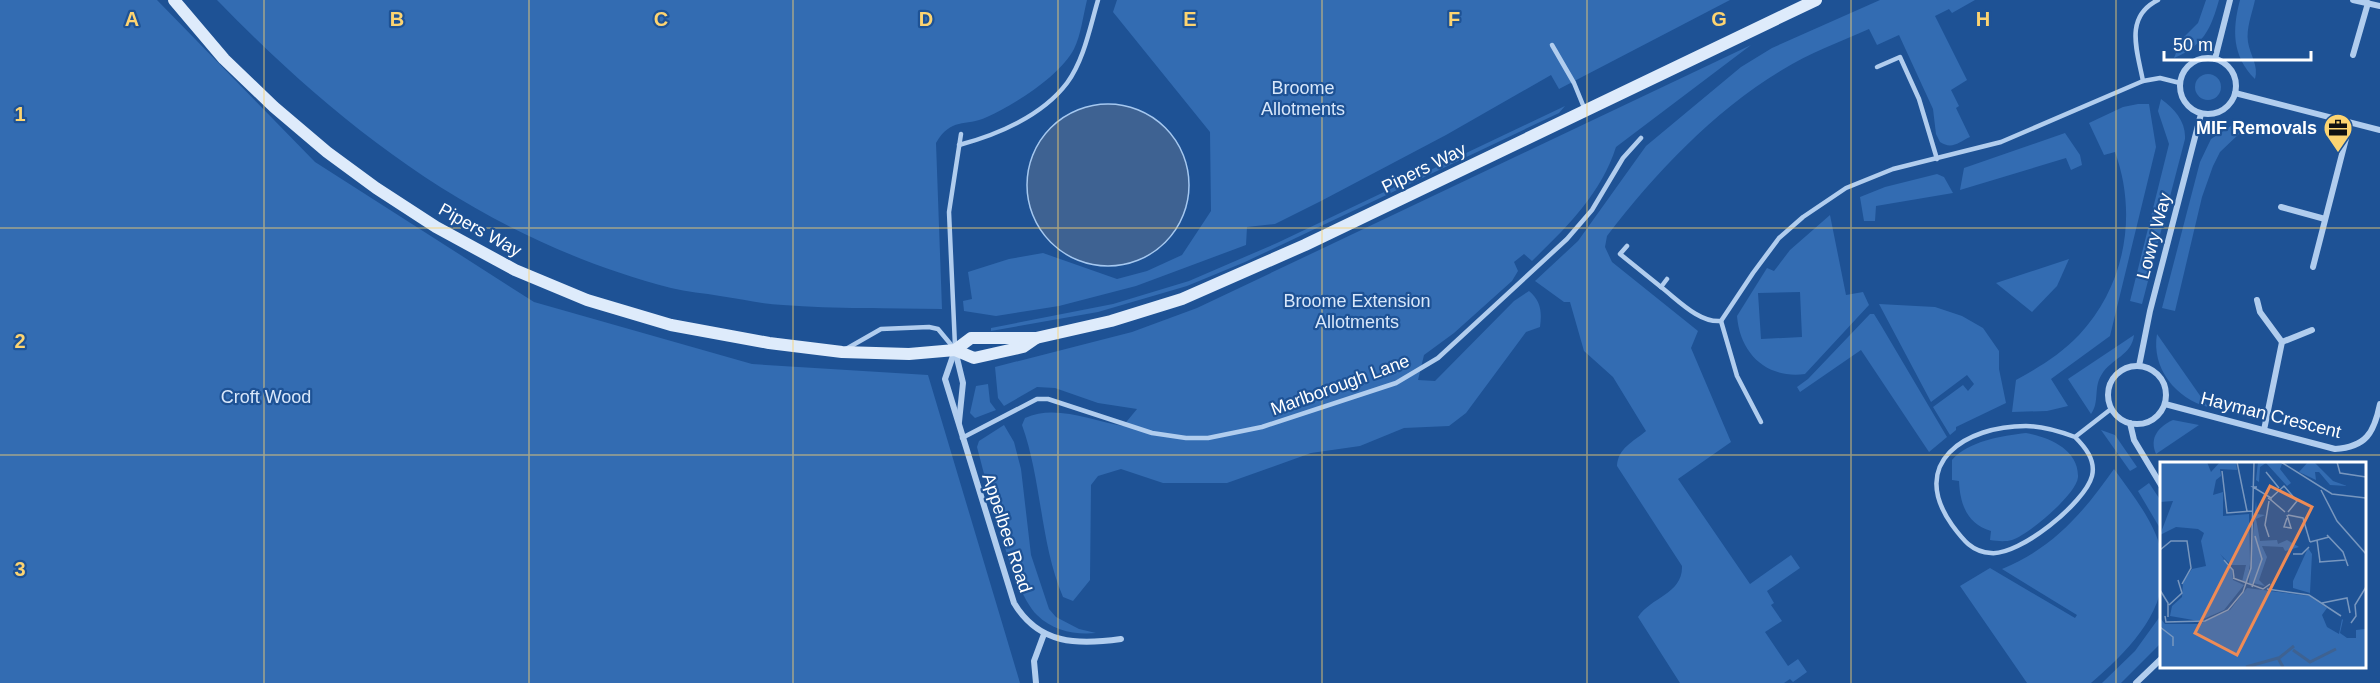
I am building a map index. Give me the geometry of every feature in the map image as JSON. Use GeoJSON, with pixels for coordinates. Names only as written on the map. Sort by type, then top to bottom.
{"type":"FeatureCollection","features":[{"type":"Feature","properties":{"kind":"main road","name":"Pipers Way"},"geometry":{"type":"LineString","coordinates":[[174,0],[224,59],[318,144],[376,188],[477,250],[558,288],[641,317],[726,336],[842,352],[909,354],[956,350],[974,358],[1023,347],[1036,338]]}},
{"type":"Feature","properties":{"kind":"main road","name":"Pipers Way"},"geometry":{"type":"LineString","coordinates":[[956,350],[971,338],[1036,338],[1154,308],[1223,282],[1816,0]]}},
{"type":"Feature","properties":{"kind":"street"},"geometry":{"type":"LineString","coordinates":[[2215,59],[2230,0]]}},
{"type":"Feature","properties":{"kind":"street"},"geometry":{"type":"LineString","coordinates":[[2353,0],[2380,6]]}},
{"type":"Feature","properties":{"kind":"street"},"geometry":{"type":"LineString","coordinates":[[2353,56],[2367,3]]}},
{"type":"Feature","properties":{"kind":"street"},"geometry":{"type":"LineString","coordinates":[[2215,59],[2223,62],[2234,75],[2235,93],[2226,108],[2210,114],[2201,114],[2194,111],[2182,99],[2180,82],[2188,66],[2196,60],[2215,59]]}},
{"type":"Feature","properties":{"kind":"street"},"geometry":{"type":"LineString","coordinates":[[2235,93],[2380,130]]}},
{"type":"Feature","properties":{"kind":"street","name":"Lowry Way"},"geometry":{"type":"LineString","coordinates":[[2139,366],[2150,311],[2201,114]]}},
{"type":"Feature","properties":{"kind":"street"},"geometry":{"type":"LineString","coordinates":[[2313,267],[2350,123]]}},
{"type":"Feature","properties":{"kind":"street"},"geometry":{"type":"LineString","coordinates":[[2281,207],[2325,219]]}},
{"type":"Feature","properties":{"kind":"street"},"geometry":{"type":"LineString","coordinates":[[2257,300],[2260,312],[2282,342],[2264,430]]}},
{"type":"Feature","properties":{"kind":"street"},"geometry":{"type":"LineString","coordinates":[[2282,342],[2312,330]]}},
{"type":"Feature","properties":{"kind":"street","name":"Appelbee Road"},"geometry":{"type":"LineString","coordinates":[[956,350],[963,383],[959,423]]}},
{"type":"Feature","properties":{"kind":"street","name":"Appelbee Road"},"geometry":{"type":"LineString","coordinates":[[956,350],[945,379],[1014,603],[1025,620],[1044,634],[1074,643],[1121,639]]}},
{"type":"Feature","properties":{"kind":"street"},"geometry":{"type":"LineString","coordinates":[[2139,366],[2155,372],[2161,379],[2165,387],[2165,404],[2161,412],[2147,422],[2130,423],[2116,415],[2111,409],[2108,392],[2110,383],[2122,370],[2139,366]]}},
{"type":"Feature","properties":{"kind":"street","name":"Hayman Crescent"},"geometry":{"type":"LineString","coordinates":[[2165,404],[2335,449],[2356,446],[2371,433],[2380,404]]}},
{"type":"Feature","properties":{"kind":"street"},"geometry":{"type":"LineString","coordinates":[[2130,423],[2134,440],[2160,483]]}},
{"type":"Feature","properties":{"kind":"street"},"geometry":{"type":"LineString","coordinates":[[1036,683],[1034,661],[1044,634]]}},
{"type":"Feature","properties":{"kind":"street"},"geometry":{"type":"LineString","coordinates":[[2136,683],[2160,660]]}},
{"type":"Feature","properties":{"kind":"lane"},"geometry":{"type":"LineString","coordinates":[[959,146],[986,138],[1009,127],[1054,96],[1067,83],[1085,46],[1098,0]]}},
{"type":"Feature","properties":{"kind":"lane"},"geometry":{"type":"LineString","coordinates":[[2143,81],[2135,38],[2137,19],[2143,9],[2158,0]]}},
{"type":"Feature","properties":{"kind":"lane"},"geometry":{"type":"LineString","coordinates":[[1552,45],[1574,83],[1586,110]]}},
{"type":"Feature","properties":{"kind":"lane"},"geometry":{"type":"LineString","coordinates":[[1877,67],[1900,57],[1918,99],[1937,159]]}},
{"type":"Feature","properties":{"kind":"lane"},"geometry":{"type":"LineString","coordinates":[[1627,246],[1620,254],[1661,287],[1697,314],[1713,322],[1721,321],[1779,238],[1825,201],[1868,178],[2018,135],[2143,81],[2160,78],[2180,82]]}},
{"type":"Feature","properties":{"kind":"lane"},"geometry":{"type":"LineString","coordinates":[[956,350],[949,212],[961,134]]}},
{"type":"Feature","properties":{"kind":"lane","name":"Marlborough Lane"},"geometry":{"type":"LineString","coordinates":[[963,438],[1037,399],[1048,399],[1152,433],[1186,438],[1208,438],[1262,428],[1396,383],[1438,358],[1567,239],[1592,210],[1623,158],[1641,138]]}},
{"type":"Feature","properties":{"kind":"lane"},"geometry":{"type":"LineString","coordinates":[[1661,287],[1667,279]]}},
{"type":"Feature","properties":{"kind":"lane"},"geometry":{"type":"LineString","coordinates":[[1721,321],[1737,376],[1761,422]]}},
{"type":"Feature","properties":{"kind":"lane"},"geometry":{"type":"LineString","coordinates":[[842,352],[881,329],[929,327],[938,329],[956,350]]}},
{"type":"Feature","properties":{"kind":"lane"},"geometry":{"type":"LineString","coordinates":[[2075,436],[2092,459],[2093,474],[2086,490],[2068,509],[2036,535],[2008,551],[1993,554],[1969,546],[1943,511],[1936,494],[1936,473],[1942,459],[1964,441],[2005,427],[2027,425],[2075,436],[2111,409]]}},
{"type":"Feature","properties":{"kind":"green space","name":"Croft Wood"},"geometry":{"type":"Polygon","coordinates":[[[0,0],[157,0],[315,162],[534,302],[752,364],[928,375],[1020,683],[0,683],[0,0]]]}},
{"type":"Feature","properties":{"kind":"green space"},"geometry":{"type":"Polygon","coordinates":[[[217,0],[1087,0],[1074,49],[1058,69],[1035,89],[998,112],[947,129],[936,143],[942,309],[803,306],[683,291],[604,267],[541,242],[481,211],[424,176],[369,137],[317,95],[217,0]]]}},
{"type":"Feature","properties":{"kind":"green space","name":"Broome Allotments"},"geometry":{"type":"Polygon","coordinates":[[[1117,0],[1730,0],[1559,89],[1551,75],[1446,135],[1275,224],[1247,227],[1246,245],[1136,286],[1059,306],[996,316],[964,311],[963,301],[972,299],[968,272],[1009,259],[1043,253],[1117,279],[1147,271],[1182,255],[1211,211],[1210,132],[1113,12],[1117,0]]]}},
{"type":"Feature","properties":{"kind":"green space"},"geometry":{"type":"Polygon","coordinates":[[[1880,0],[1975,0],[1952,13],[1949,9],[1935,16],[1967,80],[1951,90],[1959,106],[1956,108],[1970,137],[1952,145],[1940,142],[1936,134],[1933,109],[1899,35],[1877,45],[1869,29],[1792,64],[1733,104],[1665,167],[1607,236],[1605,247],[1612,262],[1698,331],[1691,348],[1731,442],[1678,479],[1750,584],[1791,555],[1800,568],[1767,591],[1774,603],[1771,605],[1782,621],[1765,632],[1788,666],[1798,659],[1807,672],[1793,682],[1790,679],[1784,683],[1680,683],[1638,617],[1672,589],[1681,575],[1682,566],[1617,466],[1623,450],[1646,431],[1613,377],[1584,351],[1570,302],[1564,302],[1535,281],[1578,241],[1646,146],[1741,67],[1772,48],[1880,0]]]}},
{"type":"Feature","properties":{"kind":"green space"},"geometry":{"type":"Polygon","coordinates":[[[2206,0],[2219,0],[2209,28],[2192,48],[2174,58],[2181,40],[2198,23],[2206,0]]]}},
{"type":"Feature","properties":{"kind":"green space"},"geometry":{"type":"Polygon","coordinates":[[[2240,0],[2255,0],[2248,37],[2256,70],[2255,79],[2242,61],[2236,42],[2235,32],[2240,0]]]}},
{"type":"Feature","properties":{"kind":"green space","name":"Broome Extension Allotments"},"geometry":{"type":"Polygon","coordinates":[[[1751,45],[1616,147],[1592,195],[1570,223],[1532,261],[1524,254],[1514,262],[1518,271],[1512,281],[1454,333],[1424,355],[1418,380],[1435,381],[1514,301],[1529,291],[1536,299],[1541,312],[1540,327],[1526,332],[1466,413],[1449,426],[1404,428],[1360,446],[1311,453],[1227,483],[1163,483],[1121,469],[1098,476],[1091,485],[1090,580],[1073,601],[1063,597],[1055,576],[1034,468],[1022,425],[1025,418],[1037,414],[1061,413],[1123,426],[1137,409],[1098,403],[1055,388],[1037,387],[1004,406],[998,398],[995,367],[1132,332],[1197,308],[1751,45]]]}},
{"type":"Feature","properties":{"kind":"green space"},"geometry":{"type":"Polygon","coordinates":[[[2208,74],[2217,78],[2221,87],[2217,96],[2208,100],[2199,96],[2195,87],[2199,78],[2208,74]]]}},
{"type":"Feature","properties":{"kind":"green space"},"geometry":{"type":"Polygon","coordinates":[[[2161,99],[2179,116],[2184,127],[2185,139],[2142,304],[2130,301],[2169,144],[2158,111],[2161,99]]]}},
{"type":"Feature","properties":{"kind":"green space"},"geometry":{"type":"Polygon","coordinates":[[[2149,104],[2156,147],[2110,336],[2051,379],[2068,406],[2047,411],[2012,412],[2016,380],[2049,360],[2079,335],[2095,316],[2117,272],[2126,225],[2126,200],[2122,176],[2115,152],[2104,155],[2089,123],[2123,107],[2149,104]]]}},
{"type":"Feature","properties":{"kind":"green space"},"geometry":{"type":"Polygon","coordinates":[[[1565,106],[1559,113],[1245,262],[1187,286],[1098,312],[991,331],[991,328],[1113,304],[1189,281],[1277,243],[1565,106]]]}},
{"type":"Feature","properties":{"kind":"green space"},"geometry":{"type":"Polygon","coordinates":[[[2240,120],[2241,132],[2220,152],[2202,197],[2175,311],[2162,308],[2200,162],[2211,139],[2240,120]]]}},
{"type":"Feature","properties":{"kind":"green space"},"geometry":{"type":"Polygon","coordinates":[[[2065,133],[2080,155],[2082,165],[2071,170],[2066,158],[1960,190],[1964,168],[2065,133]]]}},
{"type":"Feature","properties":{"kind":"green space"},"geometry":{"type":"Polygon","coordinates":[[[1937,174],[1944,177],[1953,193],[1876,206],[1875,221],[1864,221],[1860,197],[1885,187],[1937,174]]]}},
{"type":"Feature","properties":{"kind":"green space"},"geometry":{"type":"Polygon","coordinates":[[[1830,215],[1846,295],[1863,292],[1869,305],[1805,374],[1791,375],[1768,368],[1758,361],[1744,342],[1737,316],[1767,268],[1774,271],[1790,250],[1830,215]],[[1800,292],[1758,293],[1761,339],[1802,337],[1800,292]]]}},
{"type":"Feature","properties":{"kind":"green space"},"geometry":{"type":"Polygon","coordinates":[[[2069,259],[2057,286],[2032,312],[1996,283],[2069,259]]]}},
{"type":"Feature","properties":{"kind":"green space"},"geometry":{"type":"Polygon","coordinates":[[[1879,304],[1935,307],[1962,316],[1983,328],[1999,351],[1999,369],[2006,403],[1956,427],[1950,435],[1933,407],[1963,385],[1968,391],[1974,384],[1967,375],[1931,402],[1879,304]]]}},
{"type":"Feature","properties":{"kind":"green space"},"geometry":{"type":"Polygon","coordinates":[[[1870,314],[1874,314],[1947,437],[1929,452],[1861,350],[1800,392],[1797,387],[1808,379],[1870,314]]]}},
{"type":"Feature","properties":{"kind":"green space"},"geometry":{"type":"Polygon","coordinates":[[[2157,334],[2208,407],[2186,397],[2168,380],[2158,359],[2157,334]]]}},
{"type":"Feature","properties":{"kind":"green space"},"geometry":{"type":"Polygon","coordinates":[[[2134,335],[2129,347],[2099,379],[2095,405],[2091,414],[2068,379],[2134,335]]]}},
{"type":"Feature","properties":{"kind":"green space"},"geometry":{"type":"Polygon","coordinates":[[[988,384],[990,402],[996,410],[975,418],[970,413],[976,386],[988,384]]]}},
{"type":"Feature","properties":{"kind":"green space"},"geometry":{"type":"Polygon","coordinates":[[[2173,420],[2199,425],[2156,454],[2154,438],[2156,434],[2173,420]]]}},
{"type":"Feature","properties":{"kind":"green space"},"geometry":{"type":"Polygon","coordinates":[[[1004,425],[1014,442],[1021,469],[1031,555],[1049,609],[1056,617],[1079,629],[1096,633],[1072,632],[1050,625],[1037,615],[1018,584],[1001,536],[977,447],[979,441],[1004,425]]]}},
{"type":"Feature","properties":{"kind":"green space"},"geometry":{"type":"Polygon","coordinates":[[[2101,430],[2115,435],[2137,467],[2130,471],[2101,430]]]}},
{"type":"Feature","properties":{"kind":"green space"},"geometry":{"type":"Polygon","coordinates":[[[2026,433],[2052,441],[2068,452],[2077,467],[2076,484],[2051,513],[2019,537],[2004,541],[1990,540],[1991,531],[1976,523],[1966,512],[1959,481],[1952,480],[1952,460],[1976,444],[2026,433]]]}},
{"type":"Feature","properties":{"kind":"green space"},"geometry":{"type":"Polygon","coordinates":[[[2114,469],[2142,509],[2156,535],[2160,550],[2158,599],[2137,636],[2123,653],[2091,683],[2027,683],[1960,586],[1990,568],[2075,618],[2077,615],[2002,569],[2037,551],[2052,540],[2091,500],[2114,469]]]}},
{"type":"Feature","properties":{"kind":"green space"},"geometry":{"type":"Polygon","coordinates":[[[2149,483],[2160,500],[2160,528],[2138,491],[2149,483]]]}},
{"type":"Feature","properties":{"kind":"green space"},"geometry":{"type":"Polygon","coordinates":[[[2160,616],[2160,644],[2121,683],[2102,683],[2135,651],[2160,616]]]}},
{"type":"Feature","properties":{"kind":"shaded area"},"geometry":{"type":"Polygon","coordinates":[[[1108,104],[1139,110],[1165,128],[1183,154],[1189,185],[1183,216],[1165,242],[1139,260],[1108,266],[1077,260],[1051,242],[1033,216],[1027,185],[1033,154],[1051,128],[1077,110],[1108,104]]]}},
{"type":"Feature","properties":{"kind":"place","name":"MIF Removals"},"geometry":{"type":"Point","coordinates":[2338,154]}}]}
